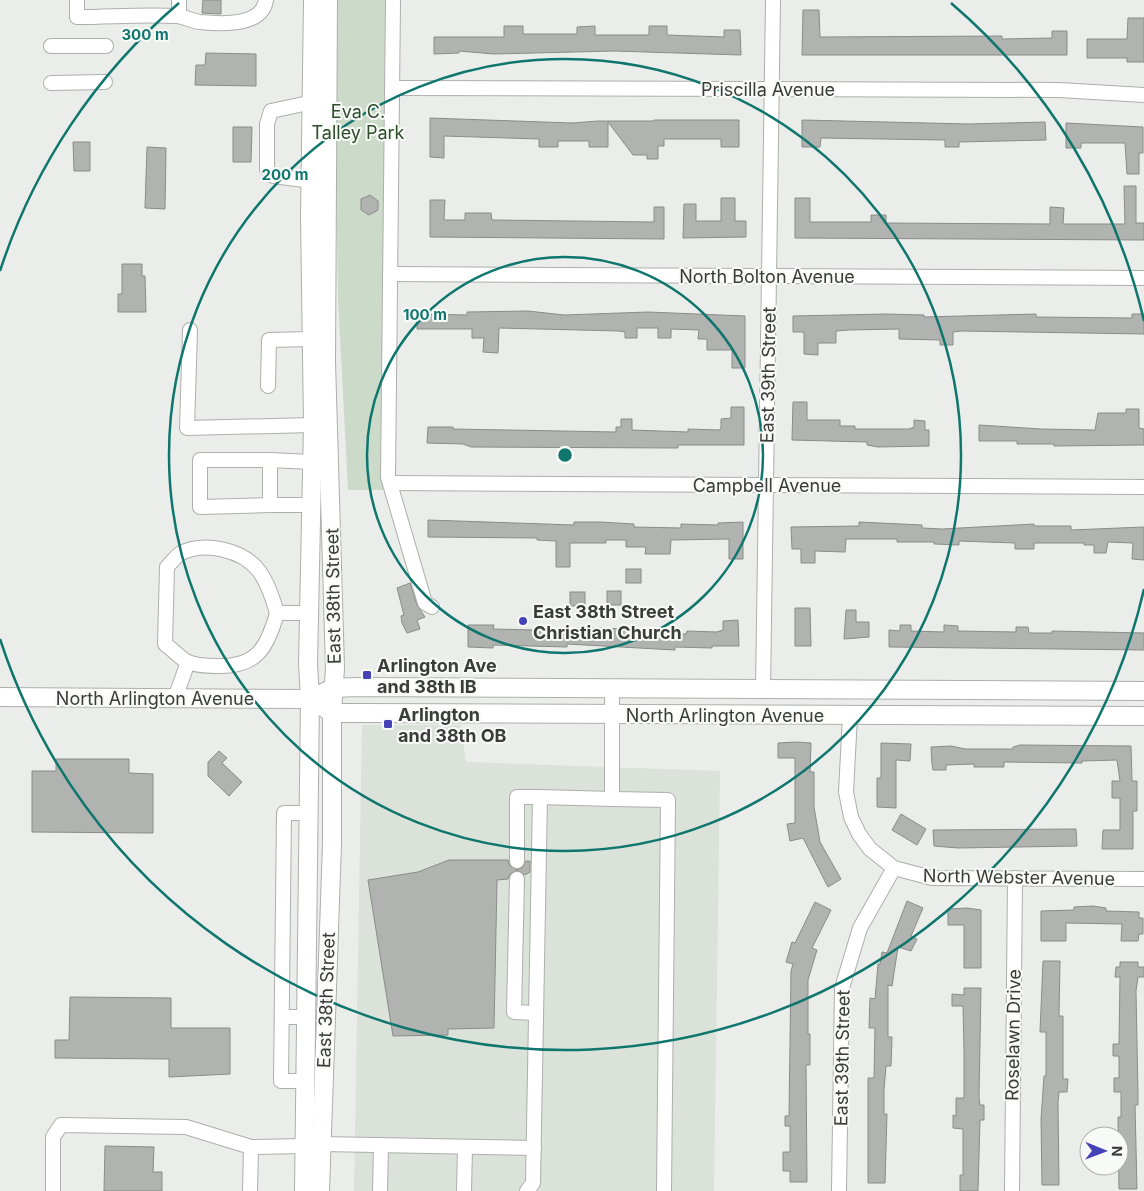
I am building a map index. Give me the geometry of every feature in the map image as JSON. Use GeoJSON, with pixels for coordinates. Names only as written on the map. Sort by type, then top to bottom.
{"type":"FeatureCollection","features":[{"type":"Feature","properties":{"kind":"main road","name":"East 38th Street"},"geometry":{"type":"LineString","coordinates":[[313,0],[313,425],[304,1081],[320,1191]]}},
{"type":"Feature","properties":{"kind":"main road","name":"East 38th Street"},"geometry":{"type":"LineString","coordinates":[[304,1191],[313,1145],[332,843],[333,534],[326,362],[328,0]]}},
{"type":"Feature","properties":{"kind":"main road","name":"North Arlington Avenue"},"geometry":{"type":"LineString","coordinates":[[0,697],[310,699],[333,688],[1144,691]]}},
{"type":"Feature","properties":{"kind":"main road"},"geometry":{"type":"LineString","coordinates":[[310,699],[332,713]]}},
{"type":"Feature","properties":{"kind":"main road","name":"North Arlington Avenue"},"geometry":{"type":"LineString","coordinates":[[332,713],[1144,716]]}},
{"type":"Feature","properties":{"kind":"street"},"geometry":{"type":"LineString","coordinates":[[77,0],[77,18],[179,16],[197,22],[238,22],[257,16],[264,7],[266,0]]}},
{"type":"Feature","properties":{"kind":"street"},"geometry":{"type":"LineString","coordinates":[[179,0],[179,16]]}},
{"type":"Feature","properties":{"kind":"street"},"geometry":{"type":"LineString","coordinates":[[393,0],[388,477],[426,603],[432,608]]}},
{"type":"Feature","properties":{"kind":"street","name":"East 39th Street"},"geometry":{"type":"LineString","coordinates":[[763,690],[772,0]]}},
{"type":"Feature","properties":{"kind":"street"},"geometry":{"type":"LineString","coordinates":[[51,46],[106,46]]}},
{"type":"Feature","properties":{"kind":"street"},"geometry":{"type":"LineString","coordinates":[[51,83],[105,82]]}},
{"type":"Feature","properties":{"kind":"street","name":"Priscilla Avenue"},"geometry":{"type":"LineString","coordinates":[[392,88],[1067,90],[1144,95]]}},
{"type":"Feature","properties":{"kind":"street"},"geometry":{"type":"LineString","coordinates":[[312,181],[273,176],[267,168],[267,124],[271,111],[313,102]]}},
{"type":"Feature","properties":{"kind":"street","name":"North Bolton Avenue"},"geometry":{"type":"LineString","coordinates":[[390,274],[1144,278]]}},
{"type":"Feature","properties":{"kind":"street"},"geometry":{"type":"LineString","coordinates":[[190,330],[187,428],[313,425]]}},
{"type":"Feature","properties":{"kind":"street"},"geometry":{"type":"LineString","coordinates":[[268,386],[269,340],[312,339]]}},
{"type":"Feature","properties":{"kind":"street"},"geometry":{"type":"LineString","coordinates":[[311,506],[200,507],[200,460],[312,462]]}},
{"type":"Feature","properties":{"kind":"street"},"geometry":{"type":"LineString","coordinates":[[270,460],[270,505]]}},
{"type":"Feature","properties":{"kind":"street","name":"Campbell Avenue"},"geometry":{"type":"LineString","coordinates":[[390,483],[1144,488]]}},
{"type":"Feature","properties":{"kind":"street"},"geometry":{"type":"LineString","coordinates":[[206,548],[231,550],[241,555],[258,570],[271,594],[277,613],[264,648],[250,662],[233,667],[206,666],[188,662],[165,644],[167,567],[181,553],[206,548]]}},
{"type":"Feature","properties":{"kind":"street"},"geometry":{"type":"LineString","coordinates":[[277,613],[309,613]]}},
{"type":"Feature","properties":{"kind":"street"},"geometry":{"type":"LineString","coordinates":[[175,698],[188,662]]}},
{"type":"Feature","properties":{"kind":"street"},"geometry":{"type":"LineString","coordinates":[[612,690],[612,799]]}},
{"type":"Feature","properties":{"kind":"street"},"geometry":{"type":"LineString","coordinates":[[850,716],[846,792],[851,817],[859,834],[870,849],[894,868]]}},
{"type":"Feature","properties":{"kind":"street"},"geometry":{"type":"LineString","coordinates":[[517,860],[517,797],[668,800],[664,1191]]}},
{"type":"Feature","properties":{"kind":"street"},"geometry":{"type":"LineString","coordinates":[[527,1191],[533,1183],[540,798]]}},
{"type":"Feature","properties":{"kind":"street"},"geometry":{"type":"LineString","coordinates":[[304,1081],[281,1081],[284,813],[308,813]]}},
{"type":"Feature","properties":{"kind":"street"},"geometry":{"type":"LineString","coordinates":[[284,866],[307,865]]}},
{"type":"Feature","properties":{"kind":"street","name":"East 39th Street"},"geometry":{"type":"LineString","coordinates":[[839,1191],[842,988],[860,928],[894,868]]}},
{"type":"Feature","properties":{"kind":"street","name":"North Webster Avenue"},"geometry":{"type":"LineString","coordinates":[[894,868],[932,878],[1144,879]]}},
{"type":"Feature","properties":{"kind":"street","name":"Roselawn Drive"},"geometry":{"type":"LineString","coordinates":[[1012,1191],[1015,878]]}},
{"type":"Feature","properties":{"kind":"street"},"geometry":{"type":"LineString","coordinates":[[517,879],[514,1012],[536,1013]]}},
{"type":"Feature","properties":{"kind":"street"},"geometry":{"type":"LineString","coordinates":[[282,1017],[305,1017]]}},
{"type":"Feature","properties":{"kind":"street"},"geometry":{"type":"LineString","coordinates":[[53,1191],[53,1137],[61,1126],[186,1127],[251,1147],[313,1145],[534,1148]]}},
{"type":"Feature","properties":{"kind":"street"},"geometry":{"type":"LineString","coordinates":[[380,1191],[381,1146]]}},
{"type":"Feature","properties":{"kind":"street"},"geometry":{"type":"LineString","coordinates":[[250,1191],[251,1147]]}},
{"type":"Feature","properties":{"kind":"street"},"geometry":{"type":"LineString","coordinates":[[464,1191],[466,1147]]}},
{"type":"Feature","properties":{"kind":"shaded area"},"geometry":{"type":"Polygon","coordinates":[[[362,725],[461,725],[466,762],[720,771],[714,1191],[354,1191],[362,725]]]}},
{"type":"Feature","properties":{"kind":"green space","name":"Eva C. Talley Park"},"geometry":{"type":"Polygon","coordinates":[[[333,0],[385,0],[383,490],[348,490],[338,299],[333,0]]]}},
{"type":"Feature","properties":{"kind":"building"},"geometry":{"type":"Polygon","coordinates":[[[203,0],[221,0],[221,14],[202,13],[203,0]]]}},
{"type":"Feature","properties":{"kind":"building"},"geometry":{"type":"Polygon","coordinates":[[[803,10],[819,10],[820,37],[1002,36],[1002,39],[1052,38],[1052,31],[1067,31],[1067,55],[802,55],[803,10]]]}},
{"type":"Feature","properties":{"kind":"building"},"geometry":{"type":"Polygon","coordinates":[[[1128,18],[1144,18],[1144,62],[1127,62],[1127,58],[1087,58],[1087,39],[1127,39],[1128,18]]]}},
{"type":"Feature","properties":{"kind":"building"},"geometry":{"type":"Polygon","coordinates":[[[504,26],[523,26],[523,34],[577,34],[577,27],[595,26],[595,35],[649,35],[649,26],[667,26],[667,35],[724,37],[724,30],[740,30],[741,55],[614,51],[494,54],[459,51],[459,53],[434,54],[434,37],[504,37],[504,26]]]}},
{"type":"Feature","properties":{"kind":"building"},"geometry":{"type":"Polygon","coordinates":[[[206,53],[256,54],[256,86],[195,85],[196,65],[205,65],[206,53]]]}},
{"type":"Feature","properties":{"kind":"building"},"geometry":{"type":"Polygon","coordinates":[[[430,118],[572,123],[598,121],[739,120],[739,147],[721,147],[721,139],[664,139],[664,146],[658,146],[658,159],[647,159],[647,155],[633,155],[608,122],[608,147],[589,147],[589,141],[558,141],[558,147],[539,147],[539,139],[444,136],[444,158],[430,157],[430,118]]]}},
{"type":"Feature","properties":{"kind":"building"},"geometry":{"type":"Polygon","coordinates":[[[802,120],[969,124],[1045,122],[1046,140],[959,142],[959,147],[945,147],[945,140],[821,138],[820,147],[802,147],[802,120]]]}},
{"type":"Feature","properties":{"kind":"building"},"geometry":{"type":"Polygon","coordinates":[[[1066,123],[1143,127],[1143,153],[1139,153],[1139,174],[1127,174],[1125,143],[1081,143],[1081,148],[1066,148],[1066,123]]]}},
{"type":"Feature","properties":{"kind":"building"},"geometry":{"type":"Polygon","coordinates":[[[233,127],[252,127],[251,162],[233,162],[233,127]]]}},
{"type":"Feature","properties":{"kind":"building"},"geometry":{"type":"Polygon","coordinates":[[[73,142],[90,142],[90,171],[74,171],[73,142]]]}},
{"type":"Feature","properties":{"kind":"building"},"geometry":{"type":"Polygon","coordinates":[[[147,147],[166,148],[165,209],[145,208],[147,147]]]}},
{"type":"Feature","properties":{"kind":"building"},"geometry":{"type":"Polygon","coordinates":[[[1124,186],[1136,186],[1136,223],[1144,223],[1144,240],[795,238],[795,198],[810,198],[810,222],[871,222],[871,215],[886,215],[886,223],[1050,224],[1050,207],[1064,208],[1063,224],[1125,224],[1124,186]]]}},
{"type":"Feature","properties":{"kind":"building"},"geometry":{"type":"Polygon","coordinates":[[[370,195],[378,201],[378,210],[369,215],[361,210],[361,199],[370,195]]]}},
{"type":"Feature","properties":{"kind":"building"},"geometry":{"type":"Polygon","coordinates":[[[721,198],[735,198],[735,221],[746,221],[746,237],[683,238],[684,204],[696,204],[696,221],[721,221],[721,198]]]}},
{"type":"Feature","properties":{"kind":"building"},"geometry":{"type":"Polygon","coordinates":[[[430,200],[445,200],[444,220],[465,220],[465,213],[491,213],[492,220],[654,222],[654,207],[664,207],[664,239],[430,237],[430,200]]]}},
{"type":"Feature","properties":{"kind":"building"},"geometry":{"type":"Polygon","coordinates":[[[122,264],[142,264],[142,276],[145,276],[146,312],[118,312],[118,294],[122,294],[122,264]]]}},
{"type":"Feature","properties":{"kind":"building"},"geometry":{"type":"Polygon","coordinates":[[[528,311],[564,315],[648,312],[745,316],[745,368],[732,368],[732,350],[707,350],[707,339],[698,339],[699,330],[671,329],[671,338],[658,338],[658,328],[637,328],[637,338],[625,338],[625,332],[619,331],[499,328],[498,353],[483,352],[484,338],[472,338],[472,329],[417,329],[417,314],[467,315],[467,312],[528,311]]]}},
{"type":"Feature","properties":{"kind":"building"},"geometry":{"type":"Polygon","coordinates":[[[1036,314],[1036,317],[1132,318],[1132,314],[1144,314],[1144,334],[961,331],[953,332],[953,345],[940,345],[940,340],[899,339],[899,329],[849,330],[836,331],[836,343],[818,343],[818,355],[804,354],[804,332],[793,332],[793,316],[924,315],[924,317],[1036,314]]]}},
{"type":"Feature","properties":{"kind":"building"},"geometry":{"type":"Polygon","coordinates":[[[793,402],[807,402],[807,420],[840,420],[840,426],[855,426],[855,429],[909,429],[914,427],[914,420],[925,421],[925,430],[929,430],[929,446],[878,447],[867,445],[867,442],[792,440],[793,402]]]}},
{"type":"Feature","properties":{"kind":"building"},"geometry":{"type":"Polygon","coordinates":[[[731,407],[744,407],[744,445],[678,445],[678,448],[471,447],[463,444],[427,443],[428,427],[616,432],[616,427],[621,427],[621,419],[632,419],[632,430],[688,432],[688,429],[719,430],[721,428],[721,419],[731,418],[731,407]]]}},
{"type":"Feature","properties":{"kind":"building"},"geometry":{"type":"Polygon","coordinates":[[[1126,409],[1139,409],[1139,428],[1144,429],[1144,445],[1054,446],[1054,444],[1017,444],[1017,441],[979,441],[979,425],[1095,430],[1098,413],[1126,413],[1126,409]]]}},
{"type":"Feature","properties":{"kind":"building"},"geometry":{"type":"Polygon","coordinates":[[[428,520],[574,525],[574,522],[600,522],[634,524],[634,527],[681,528],[681,524],[718,525],[718,523],[743,522],[743,559],[729,559],[729,539],[671,540],[670,554],[645,554],[646,547],[626,547],[626,540],[606,540],[606,543],[570,543],[570,567],[556,567],[556,541],[537,540],[537,538],[428,537],[428,520]]]}},
{"type":"Feature","properties":{"kind":"building"},"geometry":{"type":"Polygon","coordinates":[[[859,522],[922,525],[922,528],[942,529],[1034,524],[1034,526],[1071,526],[1071,530],[1144,527],[1144,560],[1132,559],[1133,543],[1108,542],[1106,553],[1094,553],[1094,545],[1084,545],[1084,543],[1034,543],[1034,549],[1015,549],[1015,543],[959,541],[959,545],[934,544],[934,542],[897,542],[897,539],[846,539],[845,552],[815,551],[815,563],[801,563],[801,549],[792,549],[791,527],[859,526],[859,522]]]}},
{"type":"Feature","properties":{"kind":"building"},"geometry":{"type":"Polygon","coordinates":[[[626,569],[641,569],[641,583],[626,583],[626,569]]]}},
{"type":"Feature","properties":{"kind":"building"},"geometry":{"type":"Polygon","coordinates":[[[410,583],[417,605],[425,617],[417,620],[420,629],[407,633],[402,623],[401,616],[404,615],[397,588],[410,583]]]}},
{"type":"Feature","properties":{"kind":"building"},"geometry":{"type":"Polygon","coordinates":[[[607,591],[621,591],[621,605],[607,605],[607,591]]]}},
{"type":"Feature","properties":{"kind":"building"},"geometry":{"type":"Polygon","coordinates":[[[570,592],[585,592],[585,606],[570,606],[570,592]]]}},
{"type":"Feature","properties":{"kind":"building"},"geometry":{"type":"Polygon","coordinates":[[[795,608],[810,608],[811,646],[795,646],[795,608]]]}},
{"type":"Feature","properties":{"kind":"building"},"geometry":{"type":"Polygon","coordinates":[[[846,610],[856,610],[856,622],[869,622],[869,637],[844,639],[846,610]]]}},
{"type":"Feature","properties":{"kind":"building"},"geometry":{"type":"Polygon","coordinates":[[[738,620],[739,646],[712,646],[712,648],[675,647],[675,650],[567,644],[567,647],[493,645],[493,648],[468,647],[468,625],[494,625],[493,629],[578,631],[578,628],[603,628],[639,630],[639,633],[686,634],[687,631],[717,632],[723,630],[723,621],[738,620]]]}},
{"type":"Feature","properties":{"kind":"building"},"geometry":{"type":"Polygon","coordinates":[[[900,625],[911,625],[911,631],[944,632],[944,625],[958,626],[958,631],[1016,632],[1016,627],[1028,627],[1029,633],[1052,633],[1052,631],[1144,633],[1144,650],[889,647],[889,630],[900,631],[900,625]]]}},
{"type":"Feature","properties":{"kind":"building"},"geometry":{"type":"Polygon","coordinates":[[[778,743],[811,743],[810,772],[814,772],[814,807],[820,842],[841,879],[828,887],[803,838],[790,841],[787,824],[795,823],[795,758],[778,758],[778,743]]]}},
{"type":"Feature","properties":{"kind":"building"},"geometry":{"type":"Polygon","coordinates":[[[881,743],[911,744],[910,761],[896,760],[896,808],[877,807],[877,778],[881,778],[881,743]]]}},
{"type":"Feature","properties":{"kind":"building"},"geometry":{"type":"Polygon","coordinates":[[[1020,745],[1131,746],[1132,781],[1137,781],[1137,811],[1133,811],[1133,849],[1102,849],[1103,830],[1120,830],[1120,798],[1112,798],[1112,781],[1120,781],[1117,760],[1082,761],[1082,763],[1004,762],[1004,767],[974,767],[974,764],[946,765],[946,770],[933,770],[931,747],[1013,749],[1013,747],[1020,745]]]}},
{"type":"Feature","properties":{"kind":"building"},"geometry":{"type":"Polygon","coordinates":[[[219,751],[227,758],[222,763],[242,782],[229,796],[208,776],[208,762],[219,751]]]}},
{"type":"Feature","properties":{"kind":"building"},"geometry":{"type":"Polygon","coordinates":[[[56,759],[129,759],[129,773],[153,774],[153,833],[32,832],[32,771],[56,771],[56,759]]]}},
{"type":"Feature","properties":{"kind":"building"},"geometry":{"type":"Polygon","coordinates":[[[901,814],[926,829],[917,845],[892,830],[901,814]]]}},
{"type":"Feature","properties":{"kind":"building"},"geometry":{"type":"Polygon","coordinates":[[[1076,829],[1077,846],[958,848],[934,846],[933,830],[1076,829]]]}},
{"type":"Feature","properties":{"kind":"building"},"geometry":{"type":"Polygon","coordinates":[[[449,860],[508,860],[510,866],[517,870],[510,874],[508,879],[497,880],[494,1028],[448,1029],[448,1035],[393,1036],[368,880],[418,872],[449,860]]]}},
{"type":"Feature","properties":{"kind":"building"},"geometry":{"type":"Polygon","coordinates":[[[526,861],[530,861],[530,872],[525,875],[517,870],[522,868],[526,861]]]}},
{"type":"Feature","properties":{"kind":"building"},"geometry":{"type":"Polygon","coordinates":[[[907,901],[923,908],[911,936],[917,939],[911,951],[898,947],[892,986],[888,985],[888,1037],[892,1037],[891,1066],[886,1066],[884,1090],[884,1114],[887,1114],[885,1183],[868,1183],[868,1078],[874,1078],[875,1028],[869,1028],[870,998],[875,999],[878,964],[880,964],[882,952],[887,953],[907,901]]]}},
{"type":"Feature","properties":{"kind":"building"},"geometry":{"type":"Polygon","coordinates":[[[815,902],[831,910],[812,948],[817,950],[808,980],[810,1065],[806,1065],[807,1182],[790,1182],[790,1171],[783,1171],[783,1152],[790,1152],[790,1126],[785,1126],[785,1116],[789,1116],[791,971],[793,964],[786,962],[792,942],[795,943],[815,902]]]}},
{"type":"Feature","properties":{"kind":"building"},"geometry":{"type":"Polygon","coordinates":[[[1093,906],[1106,908],[1106,911],[1139,912],[1139,918],[1143,918],[1143,934],[1139,934],[1138,941],[1121,941],[1122,924],[1066,923],[1066,941],[1041,941],[1041,911],[1074,910],[1074,907],[1093,906]]]}},
{"type":"Feature","properties":{"kind":"building"},"geometry":{"type":"Polygon","coordinates":[[[967,908],[981,910],[981,968],[964,968],[964,925],[948,925],[948,909],[967,908]]]}},
{"type":"Feature","properties":{"kind":"building"},"geometry":{"type":"Polygon","coordinates":[[[1043,961],[1060,961],[1059,1016],[1063,1016],[1063,1079],[1068,1079],[1067,1092],[1059,1092],[1058,1102],[1059,1185],[1042,1185],[1041,1119],[1044,1076],[1046,1076],[1046,1032],[1040,1032],[1043,961]]]}},
{"type":"Feature","properties":{"kind":"building"},"geometry":{"type":"Polygon","coordinates":[[[1120,962],[1138,962],[1138,967],[1144,967],[1144,977],[1138,977],[1136,991],[1138,1105],[1135,1105],[1137,1189],[1119,1189],[1119,1176],[1129,1176],[1129,1126],[1118,1126],[1118,1117],[1121,1117],[1121,1092],[1114,1092],[1114,1078],[1119,1078],[1119,1056],[1113,1056],[1113,1044],[1119,1044],[1120,977],[1115,977],[1116,967],[1120,967],[1120,962]]]}},
{"type":"Feature","properties":{"kind":"building"},"geometry":{"type":"Polygon","coordinates":[[[964,988],[981,988],[979,1098],[980,1105],[984,1105],[984,1120],[980,1120],[978,1191],[960,1191],[960,1175],[963,1175],[963,1129],[953,1128],[953,1115],[956,1116],[956,1098],[964,1098],[964,1052],[963,1006],[952,1006],[952,994],[964,995],[964,988]]]}},
{"type":"Feature","properties":{"kind":"building"},"geometry":{"type":"Polygon","coordinates":[[[70,997],[171,998],[171,1028],[230,1028],[230,1074],[169,1077],[169,1059],[55,1058],[55,1040],[69,1040],[70,997]]]}},
{"type":"Feature","properties":{"kind":"building"},"geometry":{"type":"Polygon","coordinates":[[[105,1146],[154,1147],[153,1172],[162,1172],[162,1191],[104,1191],[105,1146]]]}},
{"type":"Feature","properties":{"kind":"place","name":"East 38th Street Christian Church"},"geometry":{"type":"Point","coordinates":[523,621]}},
{"type":"Feature","properties":{"kind":"place","name":"Arlington Ave and 38th IB"},"geometry":{"type":"Point","coordinates":[367,675]}},
{"type":"Feature","properties":{"kind":"place","name":"Arlington and 38th OB"},"geometry":{"type":"Point","coordinates":[388,724]}}]}
